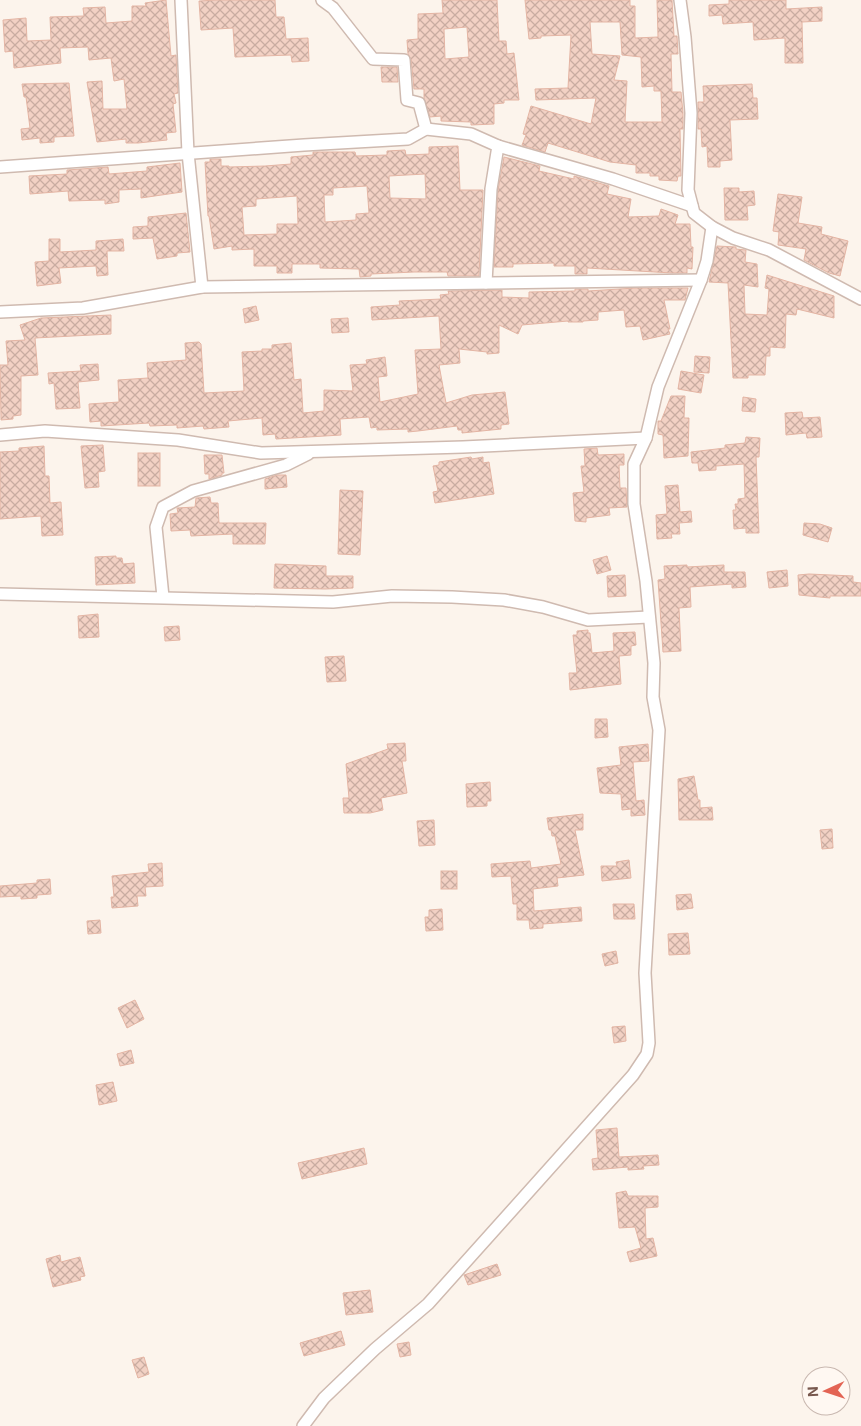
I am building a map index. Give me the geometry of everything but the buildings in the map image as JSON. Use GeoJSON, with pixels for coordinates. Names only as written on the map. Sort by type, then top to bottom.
{"type":"FeatureCollection","features":[{"type":"Feature","properties":{"kind":"street"},"geometry":{"type":"LineString","coordinates":[[181,0],[188,153],[202,287]]}},
{"type":"Feature","properties":{"kind":"street"},"geometry":{"type":"LineString","coordinates":[[322,0],[333,8],[373,59],[404,60],[407,100],[419,103],[426,129]]}},
{"type":"Feature","properties":{"kind":"street"},"geometry":{"type":"LineString","coordinates":[[680,0],[691,113],[688,190],[694,213],[712,227],[733,238],[768,250],[861,299]]}},
{"type":"Feature","properties":{"kind":"street"},"geometry":{"type":"LineString","coordinates":[[0,167],[188,153],[408,140],[426,129],[471,134],[498,146],[613,179],[692,206]]}},
{"type":"Feature","properties":{"kind":"street"},"geometry":{"type":"LineString","coordinates":[[486,283],[491,189],[498,146]]}},
{"type":"Feature","properties":{"kind":"street"},"geometry":{"type":"LineString","coordinates":[[303,1426],[331,1392],[375,1349],[428,1304],[633,1074],[647,1054],[649,1035],[645,973],[659,730],[654,697],[654,663],[646,581],[634,504],[634,464],[646,438],[658,387],[701,280],[707,261],[712,227]]}},
{"type":"Feature","properties":{"kind":"street"},"geometry":{"type":"LineString","coordinates":[[0,312],[83,308],[202,287],[701,280]]}},
{"type":"Feature","properties":{"kind":"street"},"geometry":{"type":"LineString","coordinates":[[0,435],[45,432],[178,440],[261,453],[646,438]]}},
{"type":"Feature","properties":{"kind":"street"},"geometry":{"type":"LineString","coordinates":[[163,596],[156,527],[163,508],[193,491],[286,464],[312,452]]}},
{"type":"Feature","properties":{"kind":"street"},"geometry":{"type":"LineString","coordinates":[[0,594],[163,596],[333,602],[392,596],[452,597],[504,600],[543,607],[588,620],[649,617]]}}]}
